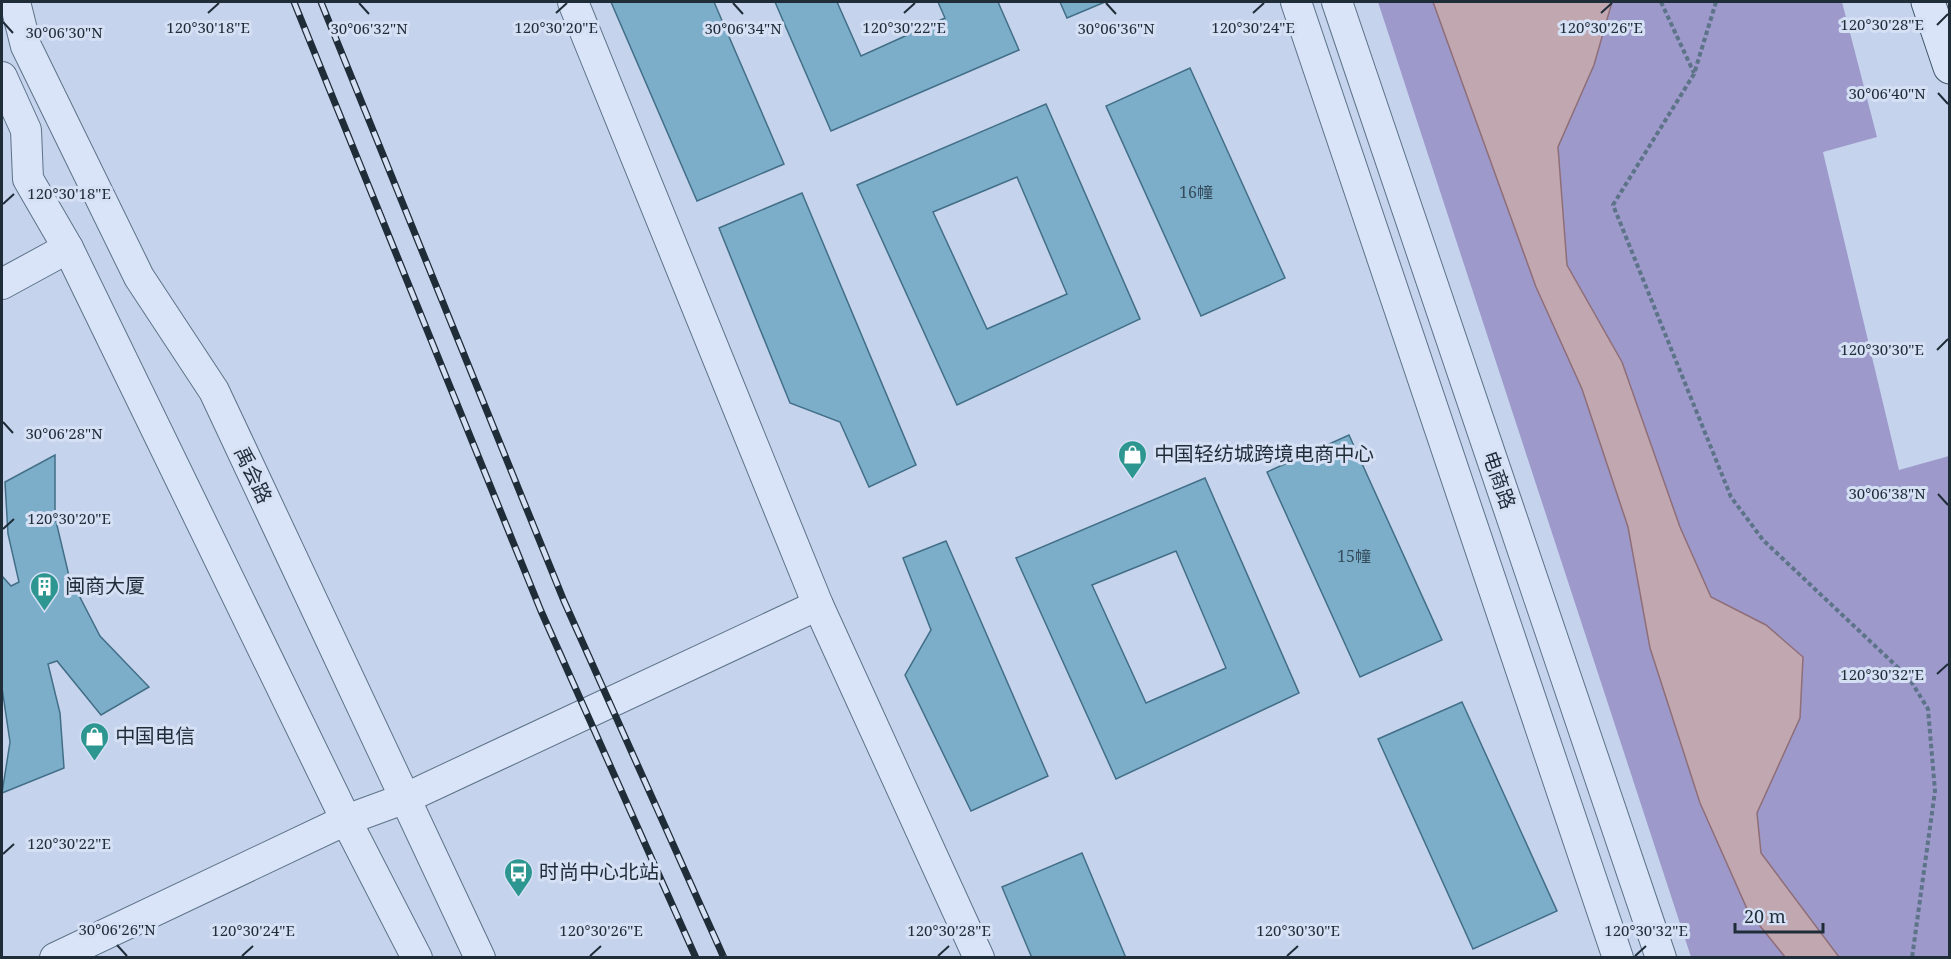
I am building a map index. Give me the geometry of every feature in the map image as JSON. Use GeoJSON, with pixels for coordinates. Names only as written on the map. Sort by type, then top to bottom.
{"type":"FeatureCollection","features":[{"type":"Feature","properties":{"kind":"street","name":"禹会路"},"geometry":{"type":"LineString","coordinates":[[15,2],[26,46],[139,277],[214,391],[480,957]]}},
{"type":"Feature","properties":{"kind":"street"},"geometry":{"type":"LineString","coordinates":[[573,2],[818,605],[979,957]]}},
{"type":"Feature","properties":{"kind":"street","name":"电商路"},"geometry":{"type":"LineString","coordinates":[[1296,2],[1618,957]]}},
{"type":"Feature","properties":{"kind":"street","name":"电商路"},"geometry":{"type":"LineString","coordinates":[[1337,2],[1661,957]]}},
{"type":"Feature","properties":{"kind":"street"},"geometry":{"type":"LineString","coordinates":[[1929,2],[1950,67]]}},
{"type":"Feature","properties":{"kind":"street"},"geometry":{"type":"LineString","coordinates":[[2,77],[26,130],[28,178],[68,248],[346,820],[417,957]]}},
{"type":"Feature","properties":{"kind":"street"},"geometry":{"type":"LineString","coordinates":[[2,284],[68,248]]}},
{"type":"Feature","properties":{"kind":"street"},"geometry":{"type":"LineString","coordinates":[[55,957],[346,820],[406,798],[818,605]]}},
{"type":"Feature","properties":{"kind":"path"},"geometry":{"type":"LineString","coordinates":[[1661,2],[1694,74]]}},
{"type":"Feature","properties":{"kind":"path"},"geometry":{"type":"LineString","coordinates":[[1716,2],[1694,74],[1613,205],[1731,497],[1763,540],[1909,678],[1928,709],[1935,790],[1912,957]]}},
{"type":"Feature","properties":{"kind":"shaded area"},"geometry":{"type":"Polygon","coordinates":[[[1378,2],[1842,2],[1877,137],[1823,152],[1899,470],[1949,456],[1949,957],[1691,957],[1378,2]]]}},
{"type":"Feature","properties":{"kind":"shaded area"},"geometry":{"type":"Polygon","coordinates":[[[1433,2],[1612,2],[1594,65],[1558,147],[1567,265],[1622,362],[1680,527],[1711,597],[1766,625],[1803,657],[1800,718],[1757,813],[1761,853],[1839,957],[1785,957],[1748,911],[1700,803],[1650,648],[1628,527],[1582,389],[1536,287],[1433,2]]]}},
{"type":"Feature","properties":{"kind":"building"},"geometry":{"type":"Polygon","coordinates":[[[611,2],[714,2],[784,164],[697,201],[611,2]]]}},
{"type":"Feature","properties":{"kind":"building"},"geometry":{"type":"Polygon","coordinates":[[[775,2],[837,2],[861,56],[945,18],[938,2],[998,2],[1019,50],[831,131],[775,2]]]}},
{"type":"Feature","properties":{"kind":"building"},"geometry":{"type":"Polygon","coordinates":[[[1060,2],[1105,2],[1067,18],[1060,2]]]}},
{"type":"Feature","properties":{"kind":"building"},"geometry":{"type":"Polygon","coordinates":[[[1190,68],[1285,278],[1201,316],[1106,106],[1190,68]]]}},
{"type":"Feature","properties":{"kind":"building"},"geometry":{"type":"Polygon","coordinates":[[[1046,104],[1140,319],[957,405],[857,185],[1046,104]],[[1017,177],[933,212],[987,329],[1067,294],[1017,177]]]}},
{"type":"Feature","properties":{"kind":"building"},"geometry":{"type":"Polygon","coordinates":[[[802,193],[916,465],[869,487],[840,422],[790,403],[719,228],[802,193]]]}},
{"type":"Feature","properties":{"kind":"building"},"geometry":{"type":"Polygon","coordinates":[[[1349,435],[1442,640],[1360,677],[1267,472],[1349,435]]]}},
{"type":"Feature","properties":{"kind":"building","name":"闽商大厦"},"geometry":{"type":"Polygon","coordinates":[[[55,455],[55,517],[69,576],[100,636],[149,687],[101,715],[57,661],[48,664],[60,713],[64,768],[2,793],[10,742],[2,688],[2,576],[11,586],[19,582],[8,534],[5,482],[55,455]]]}},
{"type":"Feature","properties":{"kind":"building"},"geometry":{"type":"Polygon","coordinates":[[[1205,478],[1299,693],[1116,779],[1016,558],[1205,478]],[[1176,551],[1092,585],[1146,703],[1226,668],[1176,551]]]}},
{"type":"Feature","properties":{"kind":"building"},"geometry":{"type":"Polygon","coordinates":[[[946,541],[1048,776],[971,811],[905,675],[931,630],[903,558],[946,541]]]}},
{"type":"Feature","properties":{"kind":"building"},"geometry":{"type":"Polygon","coordinates":[[[1462,702],[1557,911],[1473,949],[1378,739],[1462,702]]]}},
{"type":"Feature","properties":{"kind":"building"},"geometry":{"type":"Polygon","coordinates":[[[1082,853],[1126,958],[1032,958],[1002,887],[1082,853]]]}},
{"type":"Feature","properties":{"kind":"railway"},"geometry":{"type":"LineString","coordinates":[[294,2],[541,611],[696,958]]}},
{"type":"Feature","properties":{"kind":"railway"},"geometry":{"type":"LineString","coordinates":[[321,2],[564,601],[724,958]]}},
{"type":"Feature","properties":{"kind":"place","name":"中国轻纺城跨境电商中心"},"geometry":{"type":"Point","coordinates":[1133,480]}},
{"type":"Feature","properties":{"kind":"place","name":"闽商大厦"},"geometry":{"type":"Point","coordinates":[44,612]}},
{"type":"Feature","properties":{"kind":"place","name":"中国电信"},"geometry":{"type":"Point","coordinates":[94,762]}},
{"type":"Feature","properties":{"kind":"place","name":"时尚中心北站"},"geometry":{"type":"Point","coordinates":[518,898]}}]}
